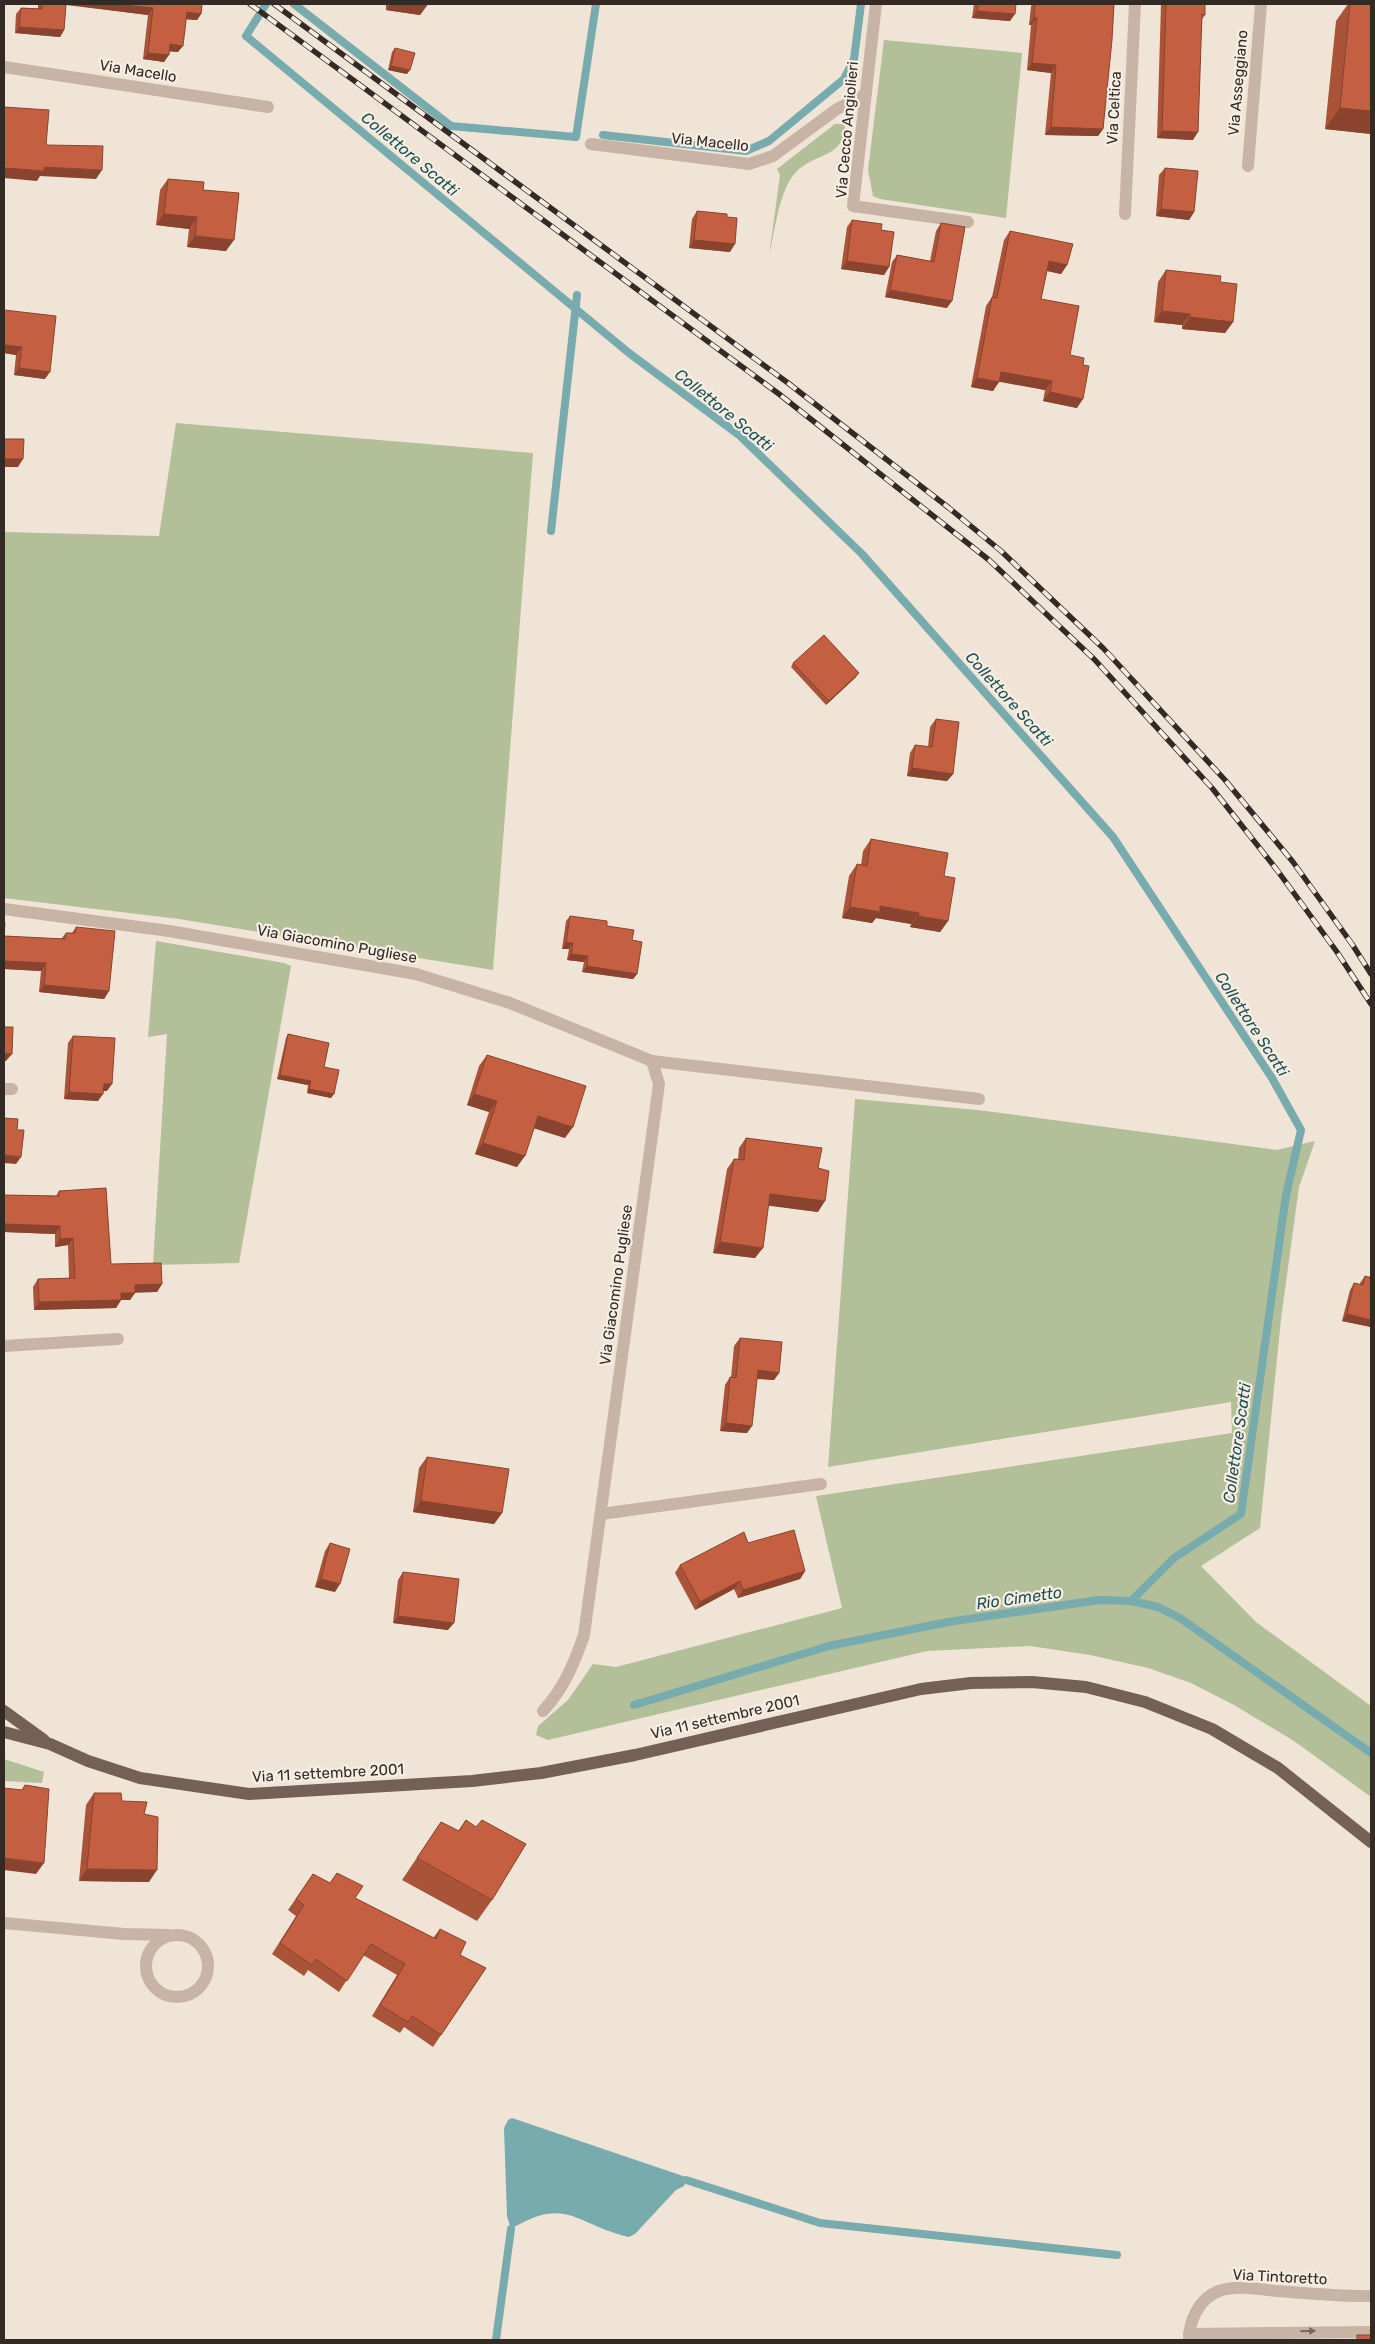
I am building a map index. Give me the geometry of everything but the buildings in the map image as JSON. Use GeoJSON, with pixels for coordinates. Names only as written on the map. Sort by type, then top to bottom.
{"type":"FeatureCollection","features":[{"type":"Feature","properties":{"kind":"main road","name":"Via 11 settembre 2001"},"geometry":{"type":"LineString","coordinates":[[4,1732],[50,1744],[88,1761],[140,1778],[249,1794],[472,1782],[541,1773],[635,1755],[921,1688],[971,1683],[1032,1682],[1086,1687],[1146,1702],[1212,1729],[1278,1768],[1371,1842]]}},
{"type":"Feature","properties":{"kind":"main road","name":"Via 11 settembre 2001"},"geometry":{"type":"LineString","coordinates":[[4,1711],[50,1744]]}},
{"type":"Feature","properties":{"kind":"street","name":"Via Cecco Angiolieri"},"geometry":{"type":"LineString","coordinates":[[876,4],[853,206],[968,222]]}},
{"type":"Feature","properties":{"kind":"street","name":"Via Celtica"},"geometry":{"type":"LineString","coordinates":[[1125,214],[1136,4]]}},
{"type":"Feature","properties":{"kind":"street","name":"Via Asseggiano"},"geometry":{"type":"LineString","coordinates":[[1248,166],[1261,4]]}},
{"type":"Feature","properties":{"kind":"street","name":"Via Macello"},"geometry":{"type":"LineString","coordinates":[[4,67],[268,107]]}},
{"type":"Feature","properties":{"kind":"street","name":"Via Macello"},"geometry":{"type":"LineString","coordinates":[[591,144],[749,164],[773,156],[837,110],[866,94]]}},
{"type":"Feature","properties":{"kind":"street","name":"Via Giacomino Pugliese"},"geometry":{"type":"LineString","coordinates":[[4,909],[169,931],[416,974],[510,1003],[652,1061],[979,1098]]}},
{"type":"Feature","properties":{"kind":"street","name":"Via Giacomino Pugliese"},"geometry":{"type":"LineString","coordinates":[[543,1711],[570,1675],[584,1635],[659,1084],[652,1061]]}},
{"type":"Feature","properties":{"kind":"street"},"geometry":{"type":"LineString","coordinates":[[4,1346],[118,1339]]}},
{"type":"Feature","properties":{"kind":"street"},"geometry":{"type":"LineString","coordinates":[[601,1514],[821,1484]]}},
{"type":"Feature","properties":{"kind":"street"},"geometry":{"type":"LineString","coordinates":[[4,1923],[124,1934],[173,1936],[193,1940],[206,1955],[206,1975],[202,1984],[195,1991],[176,1997],[166,1995],[157,1990],[150,1983],[146,1974],[148,1954],[156,1943],[173,1936]]}},
{"type":"Feature","properties":{"kind":"street"},"geometry":{"type":"LineString","coordinates":[[124,1934],[148,1954]]}},
{"type":"Feature","properties":{"kind":"street","name":"Via Tintoretto"},"geometry":{"type":"LineString","coordinates":[[1189,2337],[1199,2306],[1207,2297],[1219,2291],[1252,2288],[1346,2296],[1371,2296]]}},
{"type":"Feature","properties":{"kind":"street"},"geometry":{"type":"LineString","coordinates":[[1189,2337],[1371,2332]]}},
{"type":"Feature","properties":{"kind":"green space"},"geometry":{"type":"Polygon","coordinates":[[[884,40],[1022,53],[1006,218],[880,199],[873,196],[868,170],[884,40]]]}},
{"type":"Feature","properties":{"kind":"green space"},"geometry":{"type":"Polygon","coordinates":[[[835,124],[845,124],[844,135],[840,143],[828,154],[812,161],[796,172],[785,189],[778,211],[769,256],[780,175],[777,169],[835,124]]]}},
{"type":"Feature","properties":{"kind":"green space"},"geometry":{"type":"Polygon","coordinates":[[[176,423],[533,453],[493,970],[179,919],[4,898],[4,532],[159,536],[176,423]]]}},
{"type":"Feature","properties":{"kind":"green space"},"geometry":{"type":"Polygon","coordinates":[[[156,941],[284,963],[291,966],[239,1263],[153,1265],[167,1034],[148,1037],[156,941]]]}},
{"type":"Feature","properties":{"kind":"green space"},"geometry":{"type":"Polygon","coordinates":[[[855,1099],[978,1110],[1277,1150],[1315,1141],[1299,1187],[1281,1319],[1260,1528],[1201,1566],[1256,1622],[1371,1706],[1371,1797],[1294,1741],[1234,1705],[1191,1683],[1148,1668],[1090,1655],[1030,1646],[927,1651],[548,1740],[536,1735],[538,1726],[568,1700],[593,1664],[616,1667],[842,1608],[816,1496],[1232,1433],[1231,1402],[828,1467],[855,1099]]]}},
{"type":"Feature","properties":{"kind":"green space"},"geometry":{"type":"Polygon","coordinates":[[[4,1759],[44,1772],[42,1783],[4,1781],[4,1759]]]}},
{"type":"Feature","properties":{"kind":"water"},"geometry":{"type":"Polygon","coordinates":[[[512,2118],[683,2176],[686,2180],[684,2186],[676,2190],[635,2234],[629,2237],[559,2213],[546,2214],[530,2219],[511,2229],[507,2216],[504,2128],[508,2120],[512,2118]]]}},
{"type":"Feature","properties":{"kind":"waterway","name":"Collettore Scatti"},"geometry":{"type":"LineString","coordinates":[[266,4],[246,36],[629,353],[739,435],[862,554],[1113,837],[1272,1078],[1301,1130],[1286,1195],[1241,1514],[1174,1558],[1131,1601]]}},
{"type":"Feature","properties":{"kind":"waterway","name":"Collettore Scatti"},"geometry":{"type":"LineString","coordinates":[[294,4],[451,126],[576,137],[596,4]]}},
{"type":"Feature","properties":{"kind":"waterway"},"geometry":{"type":"LineString","coordinates":[[603,135],[746,151],[769,141],[844,79],[854,59],[861,4]]}},
{"type":"Feature","properties":{"kind":"waterway"},"geometry":{"type":"LineString","coordinates":[[551,531],[577,295]]}},
{"type":"Feature","properties":{"kind":"waterway","name":"Rio Cimetto"},"geometry":{"type":"LineString","coordinates":[[634,1705],[829,1646],[948,1622],[1099,1600],[1131,1601],[1158,1607],[1180,1618],[1371,1753]]}},
{"type":"Feature","properties":{"kind":"waterway"},"geometry":{"type":"LineString","coordinates":[[686,2180],[820,2223],[1117,2255]]}},
{"type":"Feature","properties":{"kind":"waterway"},"geometry":{"type":"LineString","coordinates":[[496,2340],[511,2229]]}},
{"type":"Feature","properties":{"kind":"railway"},"geometry":{"type":"LineString","coordinates":[[250,4],[779,394],[989,560],[1094,659],[1212,788],[1277,870],[1337,952],[1371,1004]]}},
{"type":"Feature","properties":{"kind":"railway"},"geometry":{"type":"LineString","coordinates":[[274,4],[788,383],[949,508],[1001,551],[1103,648],[1225,780],[1293,862],[1352,944],[1371,974]]}}]}
